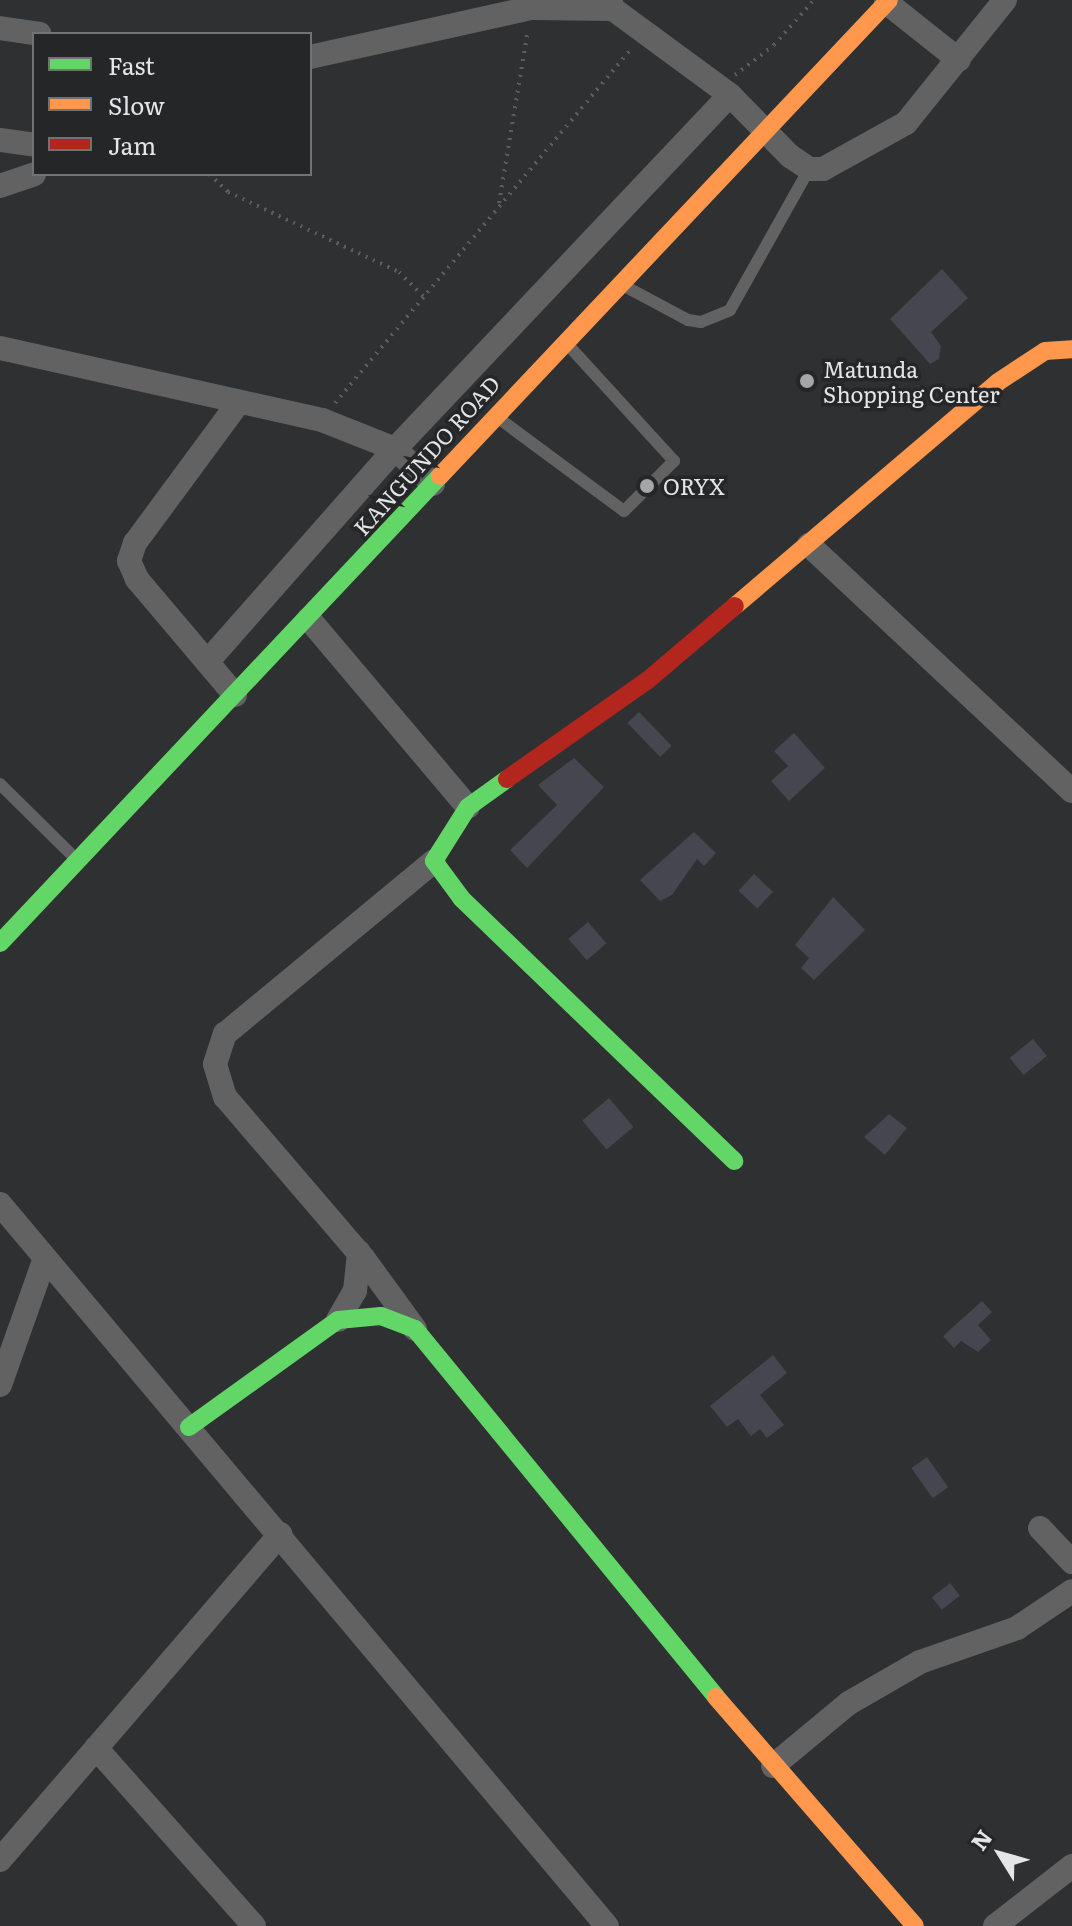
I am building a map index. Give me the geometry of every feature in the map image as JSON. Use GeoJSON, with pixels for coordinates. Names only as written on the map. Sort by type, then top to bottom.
{"type":"FeatureCollection","features":[{"type":"Feature","properties":{"kind":"main road","name":"KANGUNDO ROAD"},"geometry":{"type":"LineString","coordinates":[[0,943],[309,619],[563,340],[887,1]]}},
{"type":"Feature","properties":{"kind":"main road"},"geometry":{"type":"LineString","coordinates":[[734,1161],[462,899],[434,861],[468,807],[648,680],[998,382],[1045,351],[1072,349]]}},
{"type":"Feature","properties":{"kind":"main road"},"geometry":{"type":"LineString","coordinates":[[189,1427],[338,1320],[381,1316],[415,1329],[902,1922]]}},
{"type":"Feature","properties":{"kind":"street"},"geometry":{"type":"LineString","coordinates":[[312,57],[532,4],[612,5],[644,34],[730,95],[767,127],[790,156],[809,169],[846,160],[906,123],[1005,0]]}},
{"type":"Feature","properties":{"kind":"street"},"geometry":{"type":"LineString","coordinates":[[887,1],[959,60]]}},
{"type":"Feature","properties":{"kind":"street"},"geometry":{"type":"LineString","coordinates":[[0,28],[32,33]]}},
{"type":"Feature","properties":{"kind":"street"},"geometry":{"type":"LineString","coordinates":[[207,662],[395,449],[730,95]]}},
{"type":"Feature","properties":{"kind":"street"},"geometry":{"type":"LineString","coordinates":[[0,140],[32,145]]}},
{"type":"Feature","properties":{"kind":"street"},"geometry":{"type":"LineString","coordinates":[[0,186],[32,175]]}},
{"type":"Feature","properties":{"kind":"street"},"geometry":{"type":"LineString","coordinates":[[0,348],[322,420],[395,449],[433,484]]}},
{"type":"Feature","properties":{"kind":"street"},"geometry":{"type":"LineString","coordinates":[[235,695],[137,579],[129,561],[135,543],[239,402]]}},
{"type":"Feature","properties":{"kind":"street"},"geometry":{"type":"LineString","coordinates":[[809,545],[1072,791]]}},
{"type":"Feature","properties":{"kind":"street"},"geometry":{"type":"LineString","coordinates":[[309,619],[468,807]]}},
{"type":"Feature","properties":{"kind":"street"},"geometry":{"type":"LineString","coordinates":[[415,1329],[359,1252],[225,1097],[215,1064],[225,1034],[434,861]]}},
{"type":"Feature","properties":{"kind":"street"},"geometry":{"type":"LineString","coordinates":[[0,1204],[44,1261],[280,1534],[607,1926]]}},
{"type":"Feature","properties":{"kind":"street"},"geometry":{"type":"LineString","coordinates":[[338,1320],[355,1291],[359,1252]]}},
{"type":"Feature","properties":{"kind":"street"},"geometry":{"type":"LineString","coordinates":[[0,1385],[44,1261]]}},
{"type":"Feature","properties":{"kind":"street"},"geometry":{"type":"LineString","coordinates":[[1040,1528],[1072,1562]]}},
{"type":"Feature","properties":{"kind":"street"},"geometry":{"type":"LineString","coordinates":[[0,1860],[280,1534]]}},
{"type":"Feature","properties":{"kind":"street"},"geometry":{"type":"LineString","coordinates":[[773,1766],[849,1703],[920,1662],[1017,1628],[1072,1591]]}},
{"type":"Feature","properties":{"kind":"street"},"geometry":{"type":"LineString","coordinates":[[96,1748],[254,1926]]}},
{"type":"Feature","properties":{"kind":"street"},"geometry":{"type":"LineString","coordinates":[[995,1926],[1072,1866]]}},
{"type":"Feature","properties":{"kind":"lane"},"geometry":{"type":"LineString","coordinates":[[618,283],[688,320],[718,318],[740,297],[809,169]]}},
{"type":"Feature","properties":{"kind":"lane"},"geometry":{"type":"LineString","coordinates":[[495,415],[624,511],[674,461],[563,340]]}},
{"type":"Feature","properties":{"kind":"lane"},"geometry":{"type":"LineString","coordinates":[[0,784],[79,861]]}},
{"type":"Feature","properties":{"kind":"path"},"geometry":{"type":"LineString","coordinates":[[758,59],[814,0]]}},
{"type":"Feature","properties":{"kind":"path"},"geometry":{"type":"LineString","coordinates":[[498,206],[532,4]]}},
{"type":"Feature","properties":{"kind":"path"},"geometry":{"type":"LineString","coordinates":[[322,420],[644,34]]}},
{"type":"Feature","properties":{"kind":"path"},"geometry":{"type":"LineString","coordinates":[[211,176],[228,192],[399,272],[423,296]]}},
{"type":"Feature","properties":{"kind":"building"},"geometry":{"type":"Polygon","coordinates":[[[942,269],[968,298],[931,332],[941,346],[939,359],[930,364],[890,319],[942,269]]]}},
{"type":"Feature","properties":{"kind":"building"},"geometry":{"type":"Polygon","coordinates":[[[639,712],[672,746],[660,757],[627,723],[639,712]]]}},
{"type":"Feature","properties":{"kind":"building"},"geometry":{"type":"Polygon","coordinates":[[[794,733],[825,768],[789,801],[771,781],[788,766],[774,751],[794,733]]]}},
{"type":"Feature","properties":{"kind":"building"},"geometry":{"type":"Polygon","coordinates":[[[574,758],[604,787],[527,868],[510,850],[557,805],[538,785],[574,758]]]}},
{"type":"Feature","properties":{"kind":"building"},"geometry":{"type":"Polygon","coordinates":[[[694,832],[716,853],[704,866],[697,859],[672,895],[660,901],[640,880],[694,832]]]}},
{"type":"Feature","properties":{"kind":"building"},"geometry":{"type":"Polygon","coordinates":[[[754,874],[773,892],[757,909],[738,891],[754,874]]]}},
{"type":"Feature","properties":{"kind":"building"},"geometry":{"type":"Polygon","coordinates":[[[833,897],[865,930],[814,980],[801,968],[809,958],[795,945],[833,897]]]}},
{"type":"Feature","properties":{"kind":"building"},"geometry":{"type":"Polygon","coordinates":[[[588,922],[606,943],[587,960],[568,939],[588,922]]]}},
{"type":"Feature","properties":{"kind":"building"},"geometry":{"type":"Polygon","coordinates":[[[1033,1039],[1047,1056],[1024,1075],[1010,1058],[1033,1039]]]}},
{"type":"Feature","properties":{"kind":"building"},"geometry":{"type":"Polygon","coordinates":[[[609,1098],[633,1127],[607,1150],[582,1120],[609,1098]]]}},
{"type":"Feature","properties":{"kind":"building"},"geometry":{"type":"Polygon","coordinates":[[[889,1114],[907,1128],[885,1155],[864,1137],[889,1114]]]}},
{"type":"Feature","properties":{"kind":"building"},"geometry":{"type":"Polygon","coordinates":[[[982,1301],[992,1312],[978,1325],[991,1340],[978,1352],[961,1341],[954,1348],[943,1336],[982,1301]]]}},
{"type":"Feature","properties":{"kind":"building"},"geometry":{"type":"Polygon","coordinates":[[[773,1355],[787,1373],[760,1395],[784,1425],[767,1438],[760,1429],[751,1436],[738,1419],[727,1427],[710,1406],[773,1355]]]}},
{"type":"Feature","properties":{"kind":"building"},"geometry":{"type":"Polygon","coordinates":[[[927,1457],[948,1487],[933,1498],[911,1468],[927,1457]]]}},
{"type":"Feature","properties":{"kind":"building"},"geometry":{"type":"Polygon","coordinates":[[[950,1583],[960,1596],[942,1610],[932,1597],[950,1583]]]}},
{"type":"Feature","properties":{"kind":"traffic: fast"},"geometry":{"type":"LineString","coordinates":[[0,943],[440,476]]}},
{"type":"Feature","properties":{"kind":"traffic: fast"},"geometry":{"type":"LineString","coordinates":[[507,779],[468,807],[434,861],[462,899],[734,1161]]}},
{"type":"Feature","properties":{"kind":"traffic: fast"},"geometry":{"type":"LineString","coordinates":[[189,1427],[338,1320],[381,1316],[415,1329],[716,1697]]}},
{"type":"Feature","properties":{"kind":"traffic: slow"},"geometry":{"type":"LineString","coordinates":[[440,476],[889,0]]}},
{"type":"Feature","properties":{"kind":"traffic: slow"},"geometry":{"type":"LineString","coordinates":[[735,606],[998,382],[1045,351],[1072,349]]}},
{"type":"Feature","properties":{"kind":"traffic: slow"},"geometry":{"type":"LineString","coordinates":[[716,1697],[915,1926]]}},
{"type":"Feature","properties":{"kind":"traffic: jam"},"geometry":{"type":"LineString","coordinates":[[507,779],[648,680],[735,606]]}},
{"type":"Feature","properties":{"kind":"place","name":"Matunda Shopping Center"},"geometry":{"type":"Point","coordinates":[807,381]}},
{"type":"Feature","properties":{"kind":"place","name":"ORYX"},"geometry":{"type":"Point","coordinates":[647,486]}}]}
